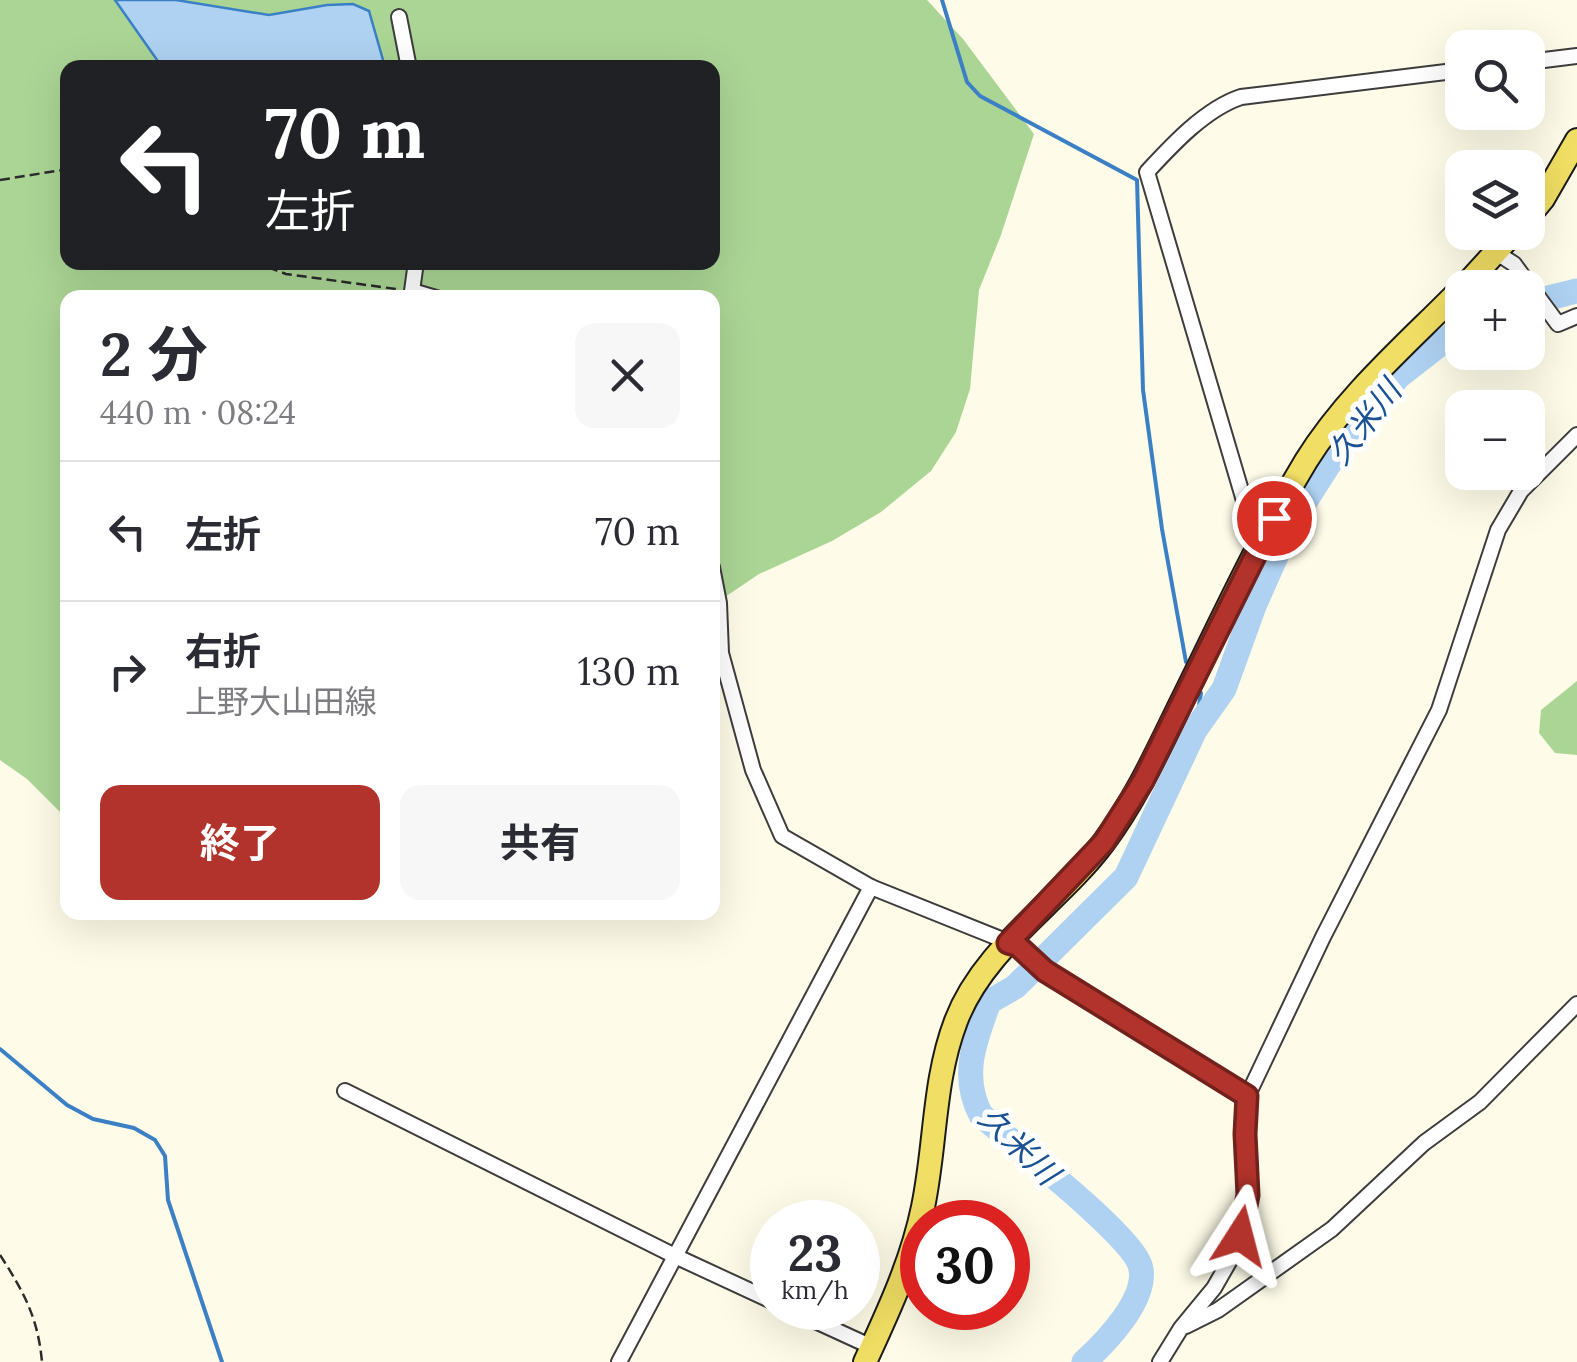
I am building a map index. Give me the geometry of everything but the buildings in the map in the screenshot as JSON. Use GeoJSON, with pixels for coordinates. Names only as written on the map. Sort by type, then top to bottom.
{"type":"FeatureCollection","features":[{"type":"Feature","properties":{"kind":"main road"},"geometry":{"type":"LineString","coordinates":[[1545,196],[1577,140]]}},
{"type":"Feature","properties":{"kind":"main road"},"geometry":{"type":"LineString","coordinates":[[1488,270],[1505,258],[1508,250]]}},
{"type":"Feature","properties":{"kind":"main road"},"geometry":{"type":"LineString","coordinates":[[869,1354],[906,1267],[924,1206],[942,1065],[956,1018],[974,985],[1104,842],[1143,781],[1258,548],[1307,460],[1341,413],[1445,306]]}},
{"type":"Feature","properties":{"kind":"street"},"geometry":{"type":"LineString","coordinates":[[399,17],[407,60]]}},
{"type":"Feature","properties":{"kind":"street"},"geometry":{"type":"LineString","coordinates":[[1545,60],[1577,56]]}},
{"type":"Feature","properties":{"kind":"street"},"geometry":{"type":"LineString","coordinates":[[1258,548],[1146,172],[1225,103],[1241,97],[1445,72]]}},
{"type":"Feature","properties":{"kind":"street"},"geometry":{"type":"LineString","coordinates":[[1505,258],[1558,324],[1577,316]]}},
{"type":"Feature","properties":{"kind":"street"},"geometry":{"type":"LineString","coordinates":[[1160,1362],[1180,1328],[1214,1288],[1240,1236],[1248,1195],[1247,1096],[1439,710],[1508,510],[1577,435]]}},
{"type":"Feature","properties":{"kind":"street"},"geometry":{"type":"LineString","coordinates":[[720,619],[722,653],[753,770],[782,836],[872,887],[1013,945],[1045,971],[1247,1096]]}},
{"type":"Feature","properties":{"kind":"street"},"geometry":{"type":"LineString","coordinates":[[619,1362],[872,887]]}},
{"type":"Feature","properties":{"kind":"street"},"geometry":{"type":"LineString","coordinates":[[1180,1328],[1218,1310],[1332,1229],[1424,1143],[1480,1102],[1577,1004]]}},
{"type":"Feature","properties":{"kind":"street"},"geometry":{"type":"LineString","coordinates":[[345,1091],[750,1291]]}},
{"type":"Feature","properties":{"kind":"street"},"geometry":{"type":"LineString","coordinates":[[826,1330],[869,1354]]}},
{"type":"Feature","properties":{"kind":"path"},"geometry":{"type":"LineString","coordinates":[[0,180],[60,171]]}},
{"type":"Feature","properties":{"kind":"path"},"geometry":{"type":"LineString","coordinates":[[275,270],[398,290]]}},
{"type":"Feature","properties":{"kind":"path"},"geometry":{"type":"LineString","coordinates":[[0,1255],[39,1330],[42,1362]]}},
{"type":"Feature","properties":{"kind":"green space"},"geometry":{"type":"Polygon","coordinates":[[[0,0],[927,0],[963,39],[1034,134],[979,290],[970,389],[956,432],[931,471],[881,512],[832,541],[759,574],[720,600],[720,290],[60,290],[60,812],[27,779],[0,760],[0,0]]]}},
{"type":"Feature","properties":{"kind":"green space"},"geometry":{"type":"Polygon","coordinates":[[[1577,681],[1577,755],[1555,753],[1539,733],[1541,710],[1577,681]]]}},
{"type":"Feature","properties":{"kind":"water"},"geometry":{"type":"Polygon","coordinates":[[[115,0],[176,0],[269,15],[353,4],[369,11],[383,60],[157,60],[115,0]]]}},
{"type":"Feature","properties":{"kind":"waterway"},"geometry":{"type":"LineString","coordinates":[[942,0],[967,82],[980,96],[1137,180],[1143,390],[1186,662]]}},
{"type":"Feature","properties":{"kind":"waterway","name":"久米川"},"geometry":{"type":"LineString","coordinates":[[1545,299],[1577,291]]}},
{"type":"Feature","properties":{"kind":"waterway","name":"久米川"},"geometry":{"type":"LineString","coordinates":[[1084,1362],[1124,1318],[1139,1291],[1140,1265],[1132,1251],[1093,1211],[981,1115],[971,1086],[971,1072],[984,1016],[989,1002],[1015,987],[1126,877],[1195,730],[1224,689],[1254,606],[1289,527],[1329,464],[1398,377],[1445,340]]}},
{"type":"Feature","properties":{"kind":"waterway"},"geometry":{"type":"LineString","coordinates":[[1195,730],[1201,693]]}},
{"type":"Feature","properties":{"kind":"waterway"},"geometry":{"type":"LineString","coordinates":[[0,1049],[67,1105],[93,1119],[134,1128],[155,1140],[165,1156],[168,1200],[222,1362]]}},
{"type":"Feature","properties":{"kind":"route"},"geometry":{"type":"LineString","coordinates":[[1240,1236],[1248,1195],[1247,1096],[1045,971],[1018,946],[1008,943],[1104,842],[1143,781],[1274,518]]}}]}
